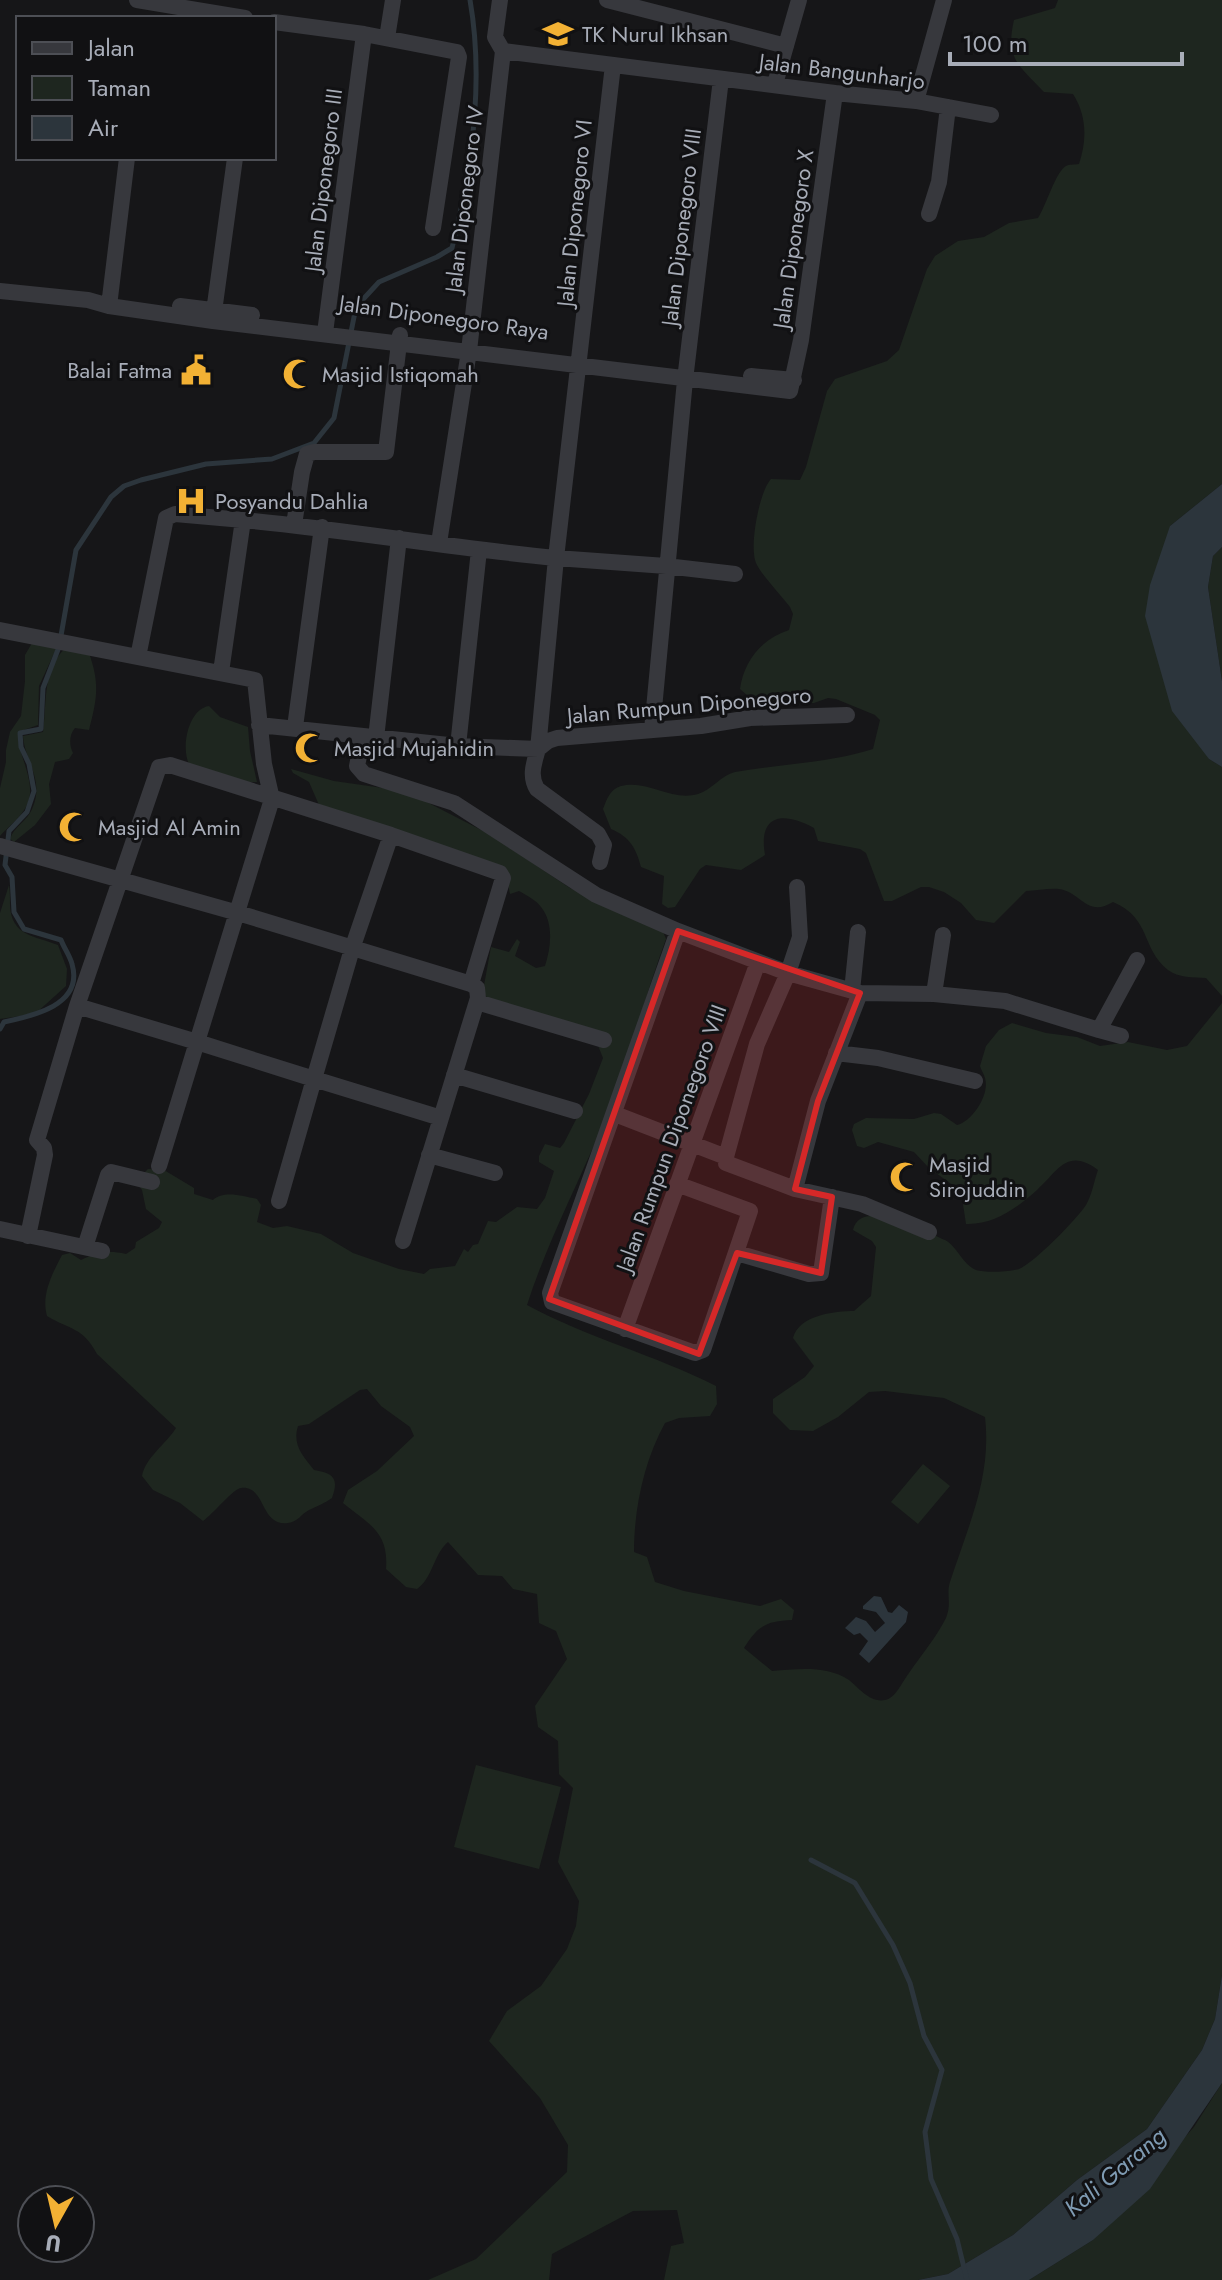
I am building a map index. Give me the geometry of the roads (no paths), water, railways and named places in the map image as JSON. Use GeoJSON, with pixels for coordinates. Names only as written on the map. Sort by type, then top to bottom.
{"type":"FeatureCollection","features":[{"type":"Feature","properties":{"kind":"street"},"geometry":{"type":"LineString","coordinates":[[387,38],[393,0]]}},
{"type":"Feature","properties":{"kind":"street"},"geometry":{"type":"LineString","coordinates":[[500,0],[495,37],[503,51]]}},
{"type":"Feature","properties":{"kind":"street"},"geometry":{"type":"LineString","coordinates":[[607,0],[786,46]]}},
{"type":"Feature","properties":{"kind":"street"},"geometry":{"type":"LineString","coordinates":[[775,84],[799,0]]}},
{"type":"Feature","properties":{"kind":"street"},"geometry":{"type":"LineString","coordinates":[[916,101],[944,0]]}},
{"type":"Feature","properties":{"kind":"street"},"geometry":{"type":"LineString","coordinates":[[143,7],[226,16]]}},
{"type":"Feature","properties":{"kind":"street"},"geometry":{"type":"LineString","coordinates":[[276,22],[454,50],[459,57],[433,228]]}},
{"type":"Feature","properties":{"kind":"street","name":"Jalan Diponegoro III"},"geometry":{"type":"LineString","coordinates":[[334,330],[364,34]]}},
{"type":"Feature","properties":{"kind":"street","name":"Jalan Bangunharjo"},"geometry":{"type":"LineString","coordinates":[[503,51],[916,101],[991,115]]}},
{"type":"Feature","properties":{"kind":"street","name":"Jalan Diponegoro IV"},"geometry":{"type":"LineString","coordinates":[[439,543],[469,347],[503,51]]}},
{"type":"Feature","properties":{"kind":"street","name":"Jalan Diponegoro VI"},"geometry":{"type":"LineString","coordinates":[[538,749],[556,558],[613,65]]}},
{"type":"Feature","properties":{"kind":"street","name":"Jalan Diponegoro VIII"},"geometry":{"type":"LineString","coordinates":[[652,730],[685,375],[721,79]]}},
{"type":"Feature","properties":{"kind":"street","name":"Jalan Diponegoro X"},"geometry":{"type":"LineString","coordinates":[[792,385],[835,93]]}},
{"type":"Feature","properties":{"kind":"street"},"geometry":{"type":"LineString","coordinates":[[929,214],[939,182],[948,107]]}},
{"type":"Feature","properties":{"kind":"street"},"geometry":{"type":"LineString","coordinates":[[109,302],[127,160]]}},
{"type":"Feature","properties":{"kind":"street"},"geometry":{"type":"LineString","coordinates":[[214,316],[235,160]]}},
{"type":"Feature","properties":{"kind":"street","name":"Jalan Diponegoro Raya"},"geometry":{"type":"LineString","coordinates":[[0,291],[685,375],[792,385]]}},
{"type":"Feature","properties":{"kind":"street"},"geometry":{"type":"LineString","coordinates":[[294,525],[307,454],[386,452],[400,338]]}},
{"type":"Feature","properties":{"kind":"street"},"geometry":{"type":"LineString","coordinates":[[138,657],[166,518],[175,514],[322,527],[479,550],[735,574]]}},
{"type":"Feature","properties":{"kind":"street"},"geometry":{"type":"LineString","coordinates":[[221,672],[243,520]]}},
{"type":"Feature","properties":{"kind":"street"},"geometry":{"type":"LineString","coordinates":[[295,727],[322,527]]}},
{"type":"Feature","properties":{"kind":"street"},"geometry":{"type":"LineString","coordinates":[[399,538],[370,737],[357,766],[364,774],[442,797],[466,808],[579,886],[678,931],[788,973],[856,992],[934,994],[1005,1001],[1121,1036]]}},
{"type":"Feature","properties":{"kind":"street"},"geometry":{"type":"LineString","coordinates":[[458,746],[479,550]]}},
{"type":"Feature","properties":{"kind":"street"},"geometry":{"type":"LineString","coordinates":[[0,630],[255,680],[259,725],[272,799],[159,1166]]}},
{"type":"Feature","properties":{"kind":"street","name":"Jalan Rumpun Diponegoro"},"geometry":{"type":"LineString","coordinates":[[259,725],[458,746],[538,749],[557,738],[750,718],[847,715]]}},
{"type":"Feature","properties":{"kind":"street"},"geometry":{"type":"LineString","coordinates":[[538,749],[533,767],[535,786],[598,834],[604,845],[600,862]]}},
{"type":"Feature","properties":{"kind":"street"},"geometry":{"type":"LineString","coordinates":[[28,1236],[45,1155],[44,1148],[37,1140],[77,1006],[159,767],[170,765],[391,835],[502,874],[471,984]]}},
{"type":"Feature","properties":{"kind":"street"},"geometry":{"type":"LineString","coordinates":[[279,1201],[352,949],[391,835]]}},
{"type":"Feature","properties":{"kind":"street"},"geometry":{"type":"LineString","coordinates":[[7,848],[238,913],[477,988],[477,1002],[403,1241]]}},
{"type":"Feature","properties":{"kind":"street"},"geometry":{"type":"LineString","coordinates":[[797,887],[800,937],[757,1044],[726,1163],[795,1189],[862,1204],[929,1232]]}},
{"type":"Feature","properties":{"kind":"street"},"geometry":{"type":"LineString","coordinates":[[677,1184],[750,1211],[703,1350],[695,1353],[549,1299],[678,931]]}},
{"type":"Feature","properties":{"kind":"street"},"geometry":{"type":"LineString","coordinates":[[795,1189],[818,1101],[856,992],[858,932]]}},
{"type":"Feature","properties":{"kind":"street"},"geometry":{"type":"LineString","coordinates":[[934,994],[943,935]]}},
{"type":"Feature","properties":{"kind":"street"},"geometry":{"type":"LineString","coordinates":[[1099,1030],[1137,960]]}},
{"type":"Feature","properties":{"kind":"street","name":"Jalan Rumpun Diponegoro VIII"},"geometry":{"type":"LineString","coordinates":[[625,1329],[758,962]]}},
{"type":"Feature","properties":{"kind":"street"},"geometry":{"type":"LineString","coordinates":[[477,1002],[604,1040]]}},
{"type":"Feature","properties":{"kind":"street"},"geometry":{"type":"LineString","coordinates":[[77,1006],[441,1118]]}},
{"type":"Feature","properties":{"kind":"street"},"geometry":{"type":"LineString","coordinates":[[836,1053],[878,1058],[975,1081]]}},
{"type":"Feature","properties":{"kind":"street"},"geometry":{"type":"LineString","coordinates":[[454,1075],[575,1111]]}},
{"type":"Feature","properties":{"kind":"street"},"geometry":{"type":"LineString","coordinates":[[615,1114],[726,1157]]}},
{"type":"Feature","properties":{"kind":"street"},"geometry":{"type":"LineString","coordinates":[[429,1155],[495,1173]]}},
{"type":"Feature","properties":{"kind":"street"},"geometry":{"type":"LineString","coordinates":[[0,1229],[94,1249],[108,1175],[111,1172],[152,1182]]}},
{"type":"Feature","properties":{"kind":"street"},"geometry":{"type":"LineString","coordinates":[[737,1253],[809,1274],[821,1273],[832,1197]]}},
{"type":"Feature","properties":{"kind":"water"},"geometry":{"type":"Polygon","coordinates":[[[1222,484],[1222,547],[1213,556],[1208,587],[1222,681],[1222,767],[1209,759],[1172,711],[1145,616],[1150,585],[1170,526],[1222,484]]]}},
{"type":"Feature","properties":{"kind":"water"},"geometry":{"type":"Polygon","coordinates":[[[874,1596],[881,1597],[888,1612],[892,1613],[899,1605],[908,1612],[906,1622],[869,1663],[859,1654],[868,1641],[860,1633],[854,1635],[845,1628],[856,1617],[866,1621],[875,1632],[885,1623],[876,1612],[863,1609],[874,1596]]]}},
{"type":"Feature","properties":{"kind":"water","name":"Kali Garang"},"geometry":{"type":"Polygon","coordinates":[[[1222,1975],[1222,2083],[1150,2189],[1093,2240],[1029,2280],[918,2280],[948,2274],[1013,2235],[1077,2180],[1147,2129],[1202,2050],[1215,2019],[1222,1975]]]}},
{"type":"Feature","properties":{"kind":"waterway"},"geometry":{"type":"LineString","coordinates":[[0,1029],[4,1022],[53,1006],[71,990],[74,978],[71,961],[61,940],[24,929],[14,912],[12,877],[5,865],[9,831],[27,812],[34,791],[20,733],[41,729],[43,688],[59,647],[76,550],[111,497],[124,486],[206,464],[272,459],[314,443],[334,418],[356,307],[379,282],[452,248],[474,124],[476,61],[470,0]]}},
{"type":"Feature","properties":{"kind":"waterway"},"geometry":{"type":"LineString","coordinates":[[811,1860],[855,1883],[893,1945],[910,1983],[924,2036],[942,2070],[925,2132],[931,2179],[957,2239],[967,2280]]}},
{"type":"Feature","properties":{"kind":"place","name":"TK Nurul Ikhsan"},"geometry":{"type":"Point","coordinates":[558,34]}},
{"type":"Feature","properties":{"kind":"place","name":"Balai Fatma"},"geometry":{"type":"Point","coordinates":[196,370]}},
{"type":"Feature","properties":{"kind":"place","name":"Masjid Istiqomah"},"geometry":{"type":"Point","coordinates":[298,374]}},
{"type":"Feature","properties":{"kind":"place","name":"Posyandu Dahlia"},"geometry":{"type":"Point","coordinates":[191,501]}},
{"type":"Feature","properties":{"kind":"place","name":"Masjid Mujahidin"},"geometry":{"type":"Point","coordinates":[310,748]}},
{"type":"Feature","properties":{"kind":"place","name":"Masjid Al Amin"},"geometry":{"type":"Point","coordinates":[74,827]}},
{"type":"Feature","properties":{"kind":"place","name":"Masjid Sirojuddin"},"geometry":{"type":"Point","coordinates":[905,1177]}}]}
